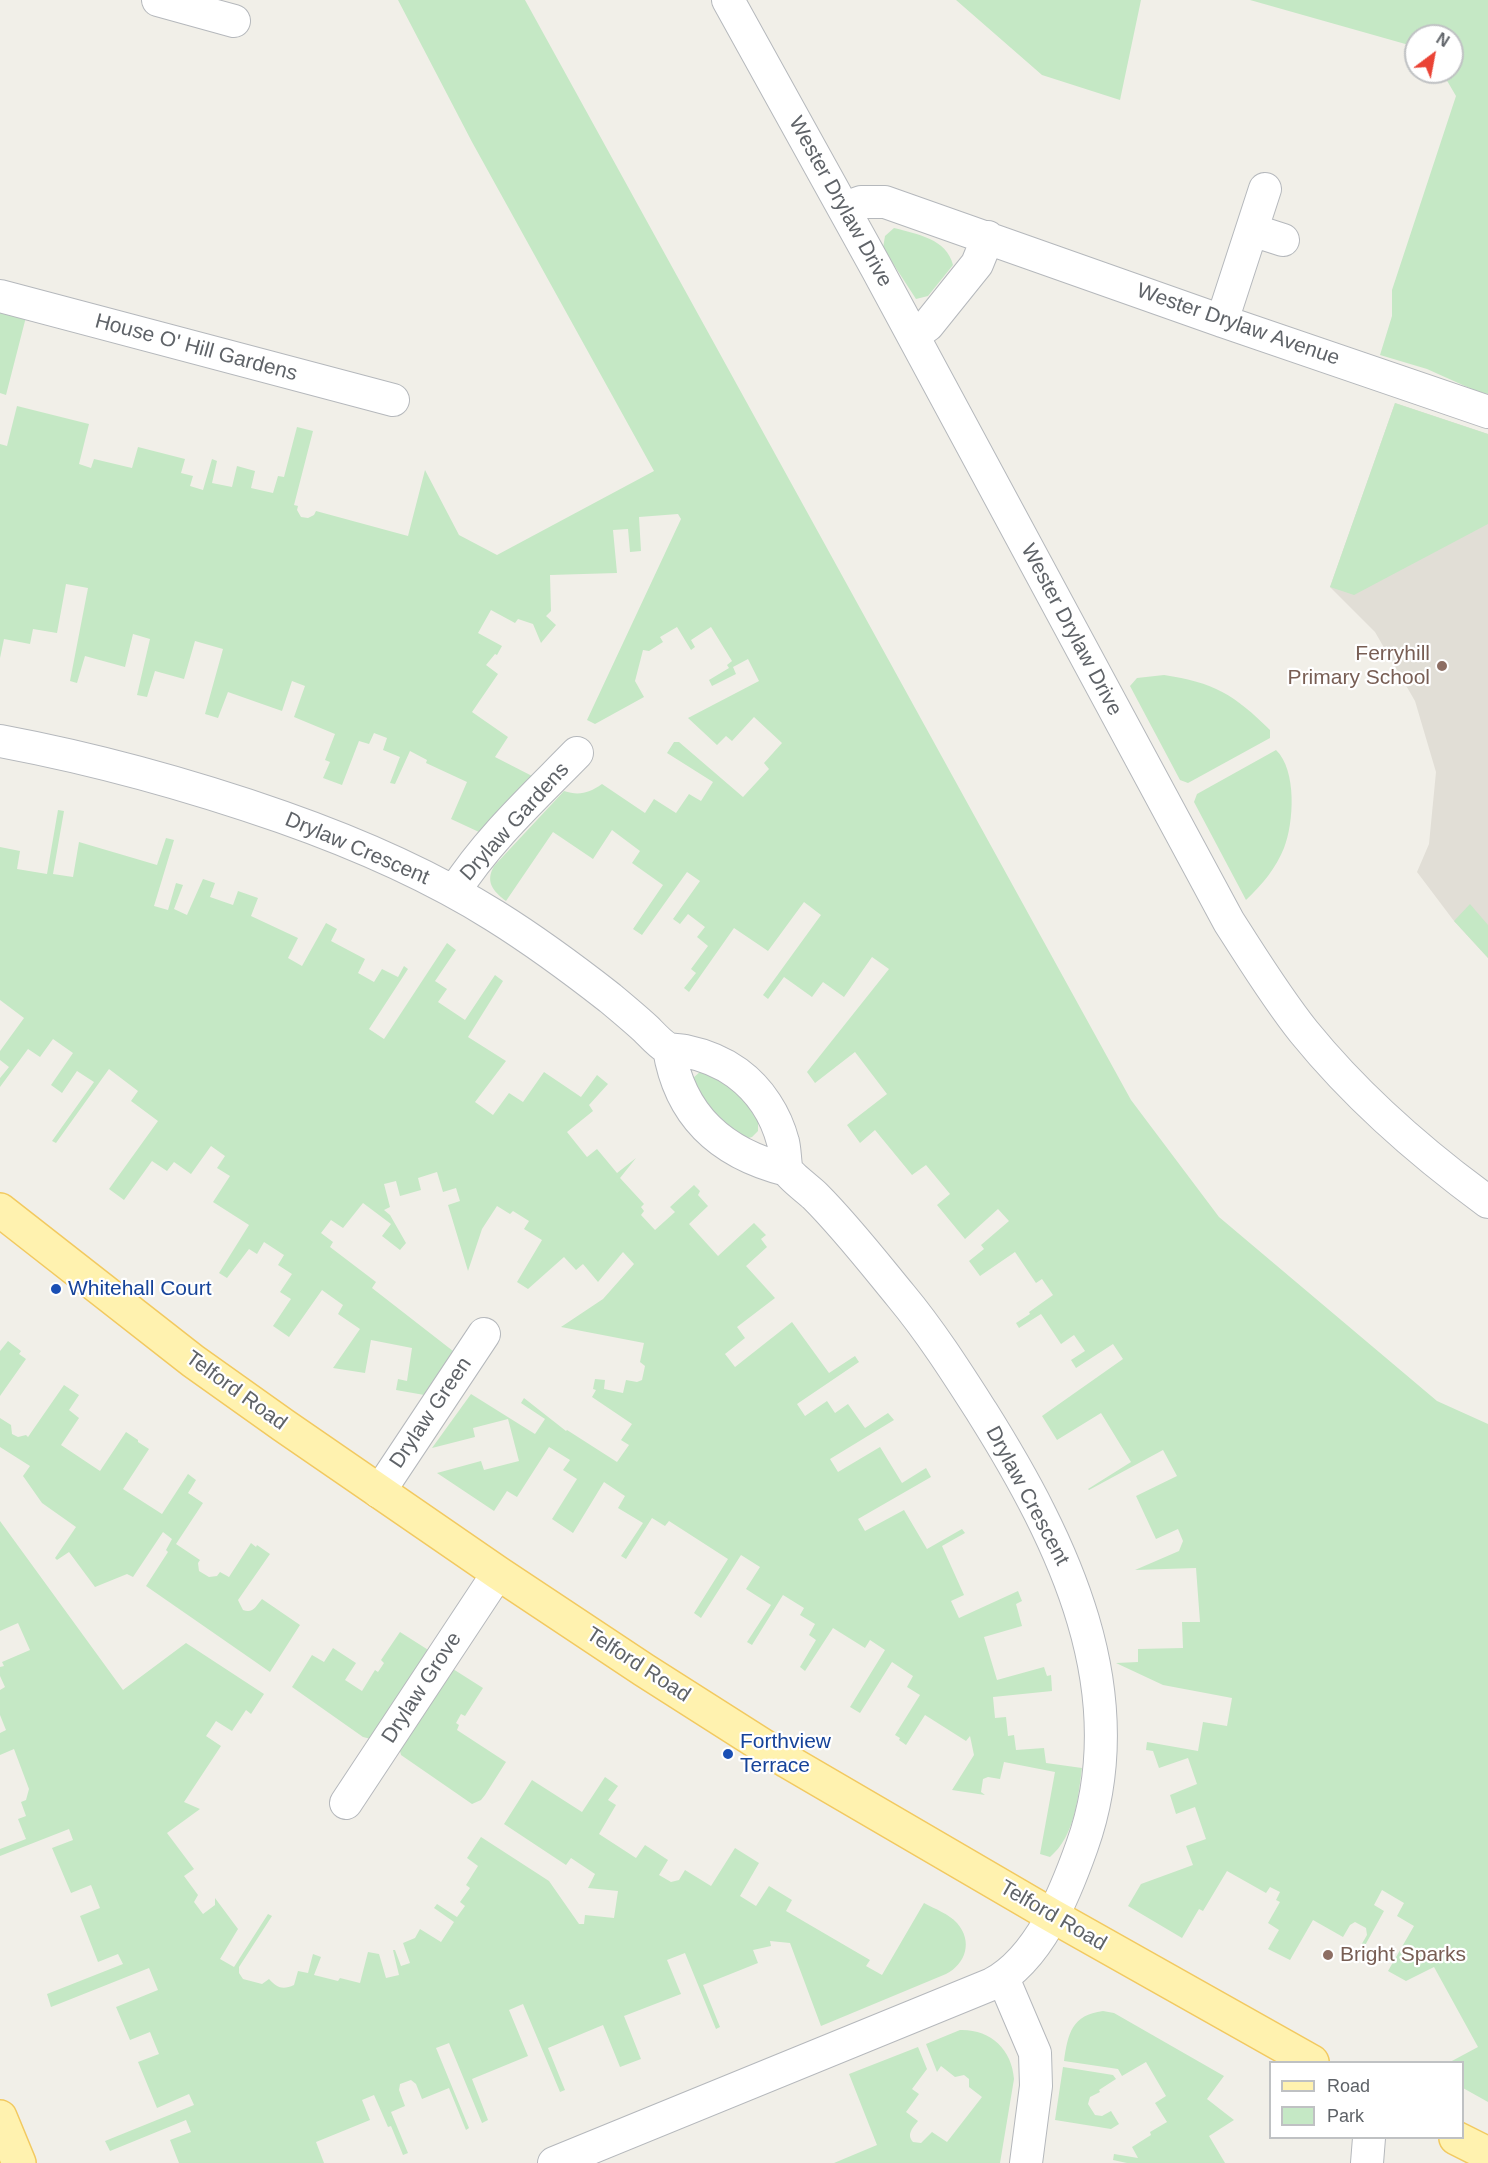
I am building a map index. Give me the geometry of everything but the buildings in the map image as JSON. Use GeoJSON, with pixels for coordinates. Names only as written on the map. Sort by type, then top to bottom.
{"type":"FeatureCollection","features":[{"type":"Feature","properties":{"kind":"main road","name":"Telford Road"},"geometry":{"type":"LineString","coordinates":[[0,1210],[193,1361],[379,1492],[498,1573],[787,1761],[1051,1915],[1310,2061]]}},
{"type":"Feature","properties":{"kind":"main road"},"geometry":{"type":"LineString","coordinates":[[0,2117],[19,2163]]}},
{"type":"Feature","properties":{"kind":"main road"},"geometry":{"type":"LineString","coordinates":[[1458,2139],[1488,2154]]}},
{"type":"Feature","properties":{"kind":"street"},"geometry":{"type":"LineString","coordinates":[[158,0],[234,21]]}},
{"type":"Feature","properties":{"kind":"street","name":"Wester Drylaw Drive"},"geometry":{"type":"LineString","coordinates":[[728,0],[844,208],[1229,922],[1271,988],[1304,1032],[1344,1078],[1451,1175],[1488,1202]]}},
{"type":"Feature","properties":{"kind":"street"},"geometry":{"type":"LineString","coordinates":[[1222,321],[1264,189]]}},
{"type":"Feature","properties":{"kind":"street","name":"Wester Drylaw Avenue"},"geometry":{"type":"LineString","coordinates":[[844,208],[861,202],[885,202],[1488,412]]}},
{"type":"Feature","properties":{"kind":"street"},"geometry":{"type":"LineString","coordinates":[[1252,230],[1283,240]]}},
{"type":"Feature","properties":{"kind":"street"},"geometry":{"type":"LineString","coordinates":[[913,336],[928,325],[976,264],[988,237]]}},
{"type":"Feature","properties":{"kind":"street","name":"House O' Hill Gardens"},"geometry":{"type":"LineString","coordinates":[[0,296],[393,400]]}},
{"type":"Feature","properties":{"kind":"street","name":"Drylaw Crescent"},"geometry":{"type":"LineString","coordinates":[[0,741],[198,788],[321,831],[395,861],[495,916],[572,969],[669,1049],[711,1058],[747,1082],[761,1097],[774,1117],[782,1137],[788,1170],[842,1225],[893,1286],[959,1376],[1008,1455],[1045,1522],[1072,1584],[1090,1642],[1100,1696],[1102,1734],[1100,1777],[1091,1819],[1074,1870],[1051,1915]]}},
{"type":"Feature","properties":{"kind":"street","name":"Drylaw Gardens"},"geometry":{"type":"LineString","coordinates":[[454,892],[478,857],[577,753]]}},
{"type":"Feature","properties":{"kind":"street"},"geometry":{"type":"LineString","coordinates":[[669,1049],[678,1086],[701,1122],[719,1140],[743,1155],[768,1166],[788,1170]]}},
{"type":"Feature","properties":{"kind":"street","name":"Drylaw Green"},"geometry":{"type":"LineString","coordinates":[[379,1492],[484,1334]]}},
{"type":"Feature","properties":{"kind":"street","name":"Drylaw Grove"},"geometry":{"type":"LineString","coordinates":[[346,1803],[498,1573]]}},
{"type":"Feature","properties":{"kind":"street"},"geometry":{"type":"LineString","coordinates":[[554,2163],[1003,1978],[1031,1952],[1051,1915]]}},
{"type":"Feature","properties":{"kind":"street"},"geometry":{"type":"LineString","coordinates":[[1003,1978],[1035,2053],[1037,2068],[1026,2163]]}},
{"type":"Feature","properties":{"kind":"street"},"geometry":{"type":"LineString","coordinates":[[1367,2163],[1369,2139]]}},
{"type":"Feature","properties":{"kind":"shaded area","name":"Ferryhill Primary School"},"geometry":{"type":"Polygon","coordinates":[[[1395,403],[1488,434],[1488,958],[1454,921],[1417,872],[1429,844],[1436,772],[1415,701],[1375,632],[1330,587],[1395,403]]]}},
{"type":"Feature","properties":{"kind":"green space"},"geometry":{"type":"Polygon","coordinates":[[[398,0],[525,0],[1131,1100],[1219,1217],[1437,1401],[1488,1424],[1488,2102],[1464,2089],[1464,2061],[1452,2061],[1478,2047],[1434,1967],[1406,1981],[1388,1971],[1414,1926],[1397,1916],[1404,1903],[1382,1890],[1374,1905],[1384,1911],[1363,1949],[1360,1947],[1367,1935],[1366,1928],[1355,1922],[1350,1925],[1343,1937],[1313,1920],[1290,1960],[1268,1949],[1279,1930],[1268,1923],[1280,1902],[1276,1900],[1280,1892],[1270,1887],[1266,1893],[1227,1871],[1203,1911],[1199,1909],[1182,1938],[1128,1906],[1141,1884],[1193,1865],[1186,1846],[1206,1839],[1195,1807],[1176,1814],[1170,1795],[1197,1784],[1188,1758],[1159,1768],[1153,1751],[1146,1750],[1147,1742],[1198,1751],[1203,1722],[1227,1726],[1232,1698],[1163,1685],[1116,1663],[1138,1662],[1138,1649],[1183,1648],[1182,1622],[1200,1622],[1196,1568],[1135,1570],[1179,1551],[1183,1541],[1178,1529],[1156,1539],[1136,1496],[1177,1476],[1163,1450],[1088,1489],[1131,1462],[1101,1413],[1057,1440],[1042,1416],[1123,1359],[1113,1344],[1076,1368],[1071,1360],[1085,1351],[1074,1335],[1061,1344],[1041,1314],[1019,1328],[1016,1323],[1053,1295],[1042,1279],[1036,1283],[1015,1252],[980,1276],[969,1261],[984,1249],[981,1245],[1009,1221],[998,1209],[965,1239],[937,1205],[950,1194],[926,1165],[912,1175],[875,1130],[860,1143],[847,1125],[887,1094],[855,1052],[815,1083],[807,1072],[889,969],[872,957],[844,997],[823,982],[812,997],[784,977],[768,999],[763,995],[821,915],[804,902],[768,951],[734,928],[689,992],[684,988],[696,973],[691,969],[708,946],[697,937],[705,927],[688,914],[680,924],[673,919],[700,881],[687,872],[642,935],[633,929],[663,885],[632,863],[640,851],[612,830],[593,859],[553,832],[506,901],[497,894],[492,886],[490,877],[494,866],[564,791],[584,793],[602,784],[645,813],[654,799],[676,813],[689,794],[701,801],[713,782],[667,753],[674,742],[679,742],[743,797],[769,769],[764,763],[782,743],[754,717],[732,741],[726,736],[717,745],[688,718],[759,681],[748,659],[733,667],[736,674],[712,686],[709,680],[729,668],[727,665],[732,661],[711,627],[691,640],[695,647],[691,650],[677,627],[660,637],[663,642],[649,651],[643,650],[635,681],[644,697],[595,724],[587,720],[681,519],[678,514],[639,517],[641,551],[630,552],[628,529],[613,530],[617,573],[550,575],[551,611],[546,616],[556,625],[541,643],[533,624],[518,619],[515,623],[491,610],[478,633],[502,646],[497,655],[495,654],[486,665],[498,674],[472,712],[508,737],[495,757],[534,777],[479,832],[451,819],[467,782],[426,763],[427,760],[410,751],[395,784],[390,783],[400,757],[383,750],[387,738],[374,733],[369,744],[359,741],[342,785],[323,778],[330,762],[325,760],[335,734],[294,717],[305,686],[292,681],[282,711],[228,692],[218,718],[205,714],[223,649],[195,641],[184,679],[155,671],[147,697],[137,695],[150,639],[133,634],[125,667],[85,656],[77,683],[70,681],[88,588],[66,584],[57,633],[33,629],[30,644],[4,639],[0,658],[0,444],[7,446],[17,406],[89,424],[79,464],[91,468],[94,459],[132,468],[138,447],[185,459],[181,473],[193,476],[190,486],[203,490],[212,459],[217,461],[212,483],[232,487],[237,466],[255,471],[251,488],[273,493],[278,476],[284,477],[297,427],[313,431],[294,505],[298,506],[297,510],[301,517],[308,518],[316,511],[408,536],[425,470],[459,535],[497,555],[654,471],[472,142],[398,0]]]}},
{"type":"Feature","properties":{"kind":"green space"},"geometry":{"type":"Polygon","coordinates":[[[956,0],[1141,0],[1120,100],[1042,75],[956,0]]]}},
{"type":"Feature","properties":{"kind":"green space"},"geometry":{"type":"Polygon","coordinates":[[[1250,0],[1488,0],[1488,394],[1427,369],[1380,355],[1392,316],[1392,290],[1456,96],[1449,84],[1464,84],[1464,24],[1404,24],[1404,44],[1250,0]]]}},
{"type":"Feature","properties":{"kind":"green space"},"geometry":{"type":"Polygon","coordinates":[[[894,228],[938,243],[950,256],[953,265],[928,296],[916,299],[883,248],[885,236],[894,228]]]}},
{"type":"Feature","properties":{"kind":"green space"},"geometry":{"type":"Polygon","coordinates":[[[0,310],[26,317],[6,395],[0,393],[0,310]]]}},
{"type":"Feature","properties":{"kind":"green space"},"geometry":{"type":"Polygon","coordinates":[[[1395,403],[1488,434],[1488,524],[1354,595],[1330,587],[1395,403]]]}},
{"type":"Feature","properties":{"kind":"green space"},"geometry":{"type":"Polygon","coordinates":[[[1164,675],[1210,686],[1234,699],[1270,730],[1270,738],[1188,783],[1180,780],[1130,686],[1137,678],[1164,675]]]}},
{"type":"Feature","properties":{"kind":"green space"},"geometry":{"type":"Polygon","coordinates":[[[1276,750],[1288,770],[1292,797],[1290,825],[1284,848],[1273,869],[1246,900],[1194,802],[1197,794],[1276,750]]]}},
{"type":"Feature","properties":{"kind":"green space"},"geometry":{"type":"Polygon","coordinates":[[[58,810],[64,811],[53,874],[73,877],[79,842],[157,865],[166,838],[174,840],[154,906],[168,910],[176,883],[183,885],[174,909],[187,915],[203,879],[215,883],[210,897],[233,905],[238,891],[258,898],[251,916],[298,938],[288,958],[302,966],[326,923],[337,929],[331,941],[365,959],[358,973],[374,982],[382,969],[398,977],[404,966],[408,969],[369,1029],[384,1039],[447,943],[456,950],[435,981],[447,989],[438,1002],[465,1020],[495,975],[503,981],[468,1037],[506,1061],[475,1102],[493,1115],[509,1093],[523,1102],[544,1072],[581,1097],[597,1075],[608,1084],[589,1105],[593,1111],[567,1132],[587,1157],[597,1149],[617,1173],[636,1158],[620,1178],[644,1204],[641,1207],[644,1211],[641,1215],[655,1230],[675,1212],[670,1207],[694,1185],[700,1191],[698,1195],[708,1206],[689,1224],[718,1256],[754,1223],[766,1235],[761,1239],[767,1247],[746,1266],[775,1298],[737,1327],[745,1338],[725,1354],[735,1367],[792,1322],[829,1373],[855,1356],[859,1362],[797,1404],[805,1416],[827,1401],[835,1413],[848,1404],[865,1428],[888,1413],[894,1420],[830,1459],[838,1472],[880,1447],[902,1483],[926,1468],[931,1477],[858,1519],[865,1531],[904,1510],[927,1549],[962,1529],[965,1533],[942,1546],[964,1595],[951,1601],[959,1618],[1018,1591],[1022,1601],[1016,1604],[1022,1626],[984,1637],[997,1680],[1044,1667],[1047,1676],[1051,1675],[1052,1691],[993,1697],[995,1718],[1006,1717],[1008,1736],[1014,1735],[1016,1750],[1044,1748],[1046,1763],[1082,1768],[1077,1804],[1070,1828],[1050,1857],[1040,1854],[1055,1772],[1004,1762],[1000,1779],[988,1777],[983,1779],[981,1792],[985,1795],[952,1790],[974,1755],[970,1736],[966,1741],[925,1715],[906,1745],[895,1735],[920,1695],[907,1687],[913,1676],[892,1662],[860,1713],[850,1707],[885,1650],[870,1640],[865,1648],[833,1628],[805,1671],[800,1667],[816,1640],[809,1635],[815,1624],[800,1615],[804,1608],[783,1595],[752,1645],[747,1642],[771,1605],[746,1589],[760,1567],[741,1555],[701,1618],[694,1613],[728,1559],[669,1521],[665,1526],[652,1518],[626,1559],[621,1556],[643,1523],[618,1508],[625,1496],[604,1482],[573,1533],[552,1519],[577,1479],[563,1470],[570,1460],[549,1447],[517,1497],[507,1491],[494,1511],[437,1473],[481,1461],[484,1470],[519,1461],[508,1419],[473,1428],[475,1437],[432,1448],[471,1394],[535,1434],[545,1419],[521,1403],[524,1398],[566,1431],[617,1462],[629,1445],[621,1440],[632,1424],[592,1397],[596,1390],[593,1389],[595,1379],[605,1380],[604,1389],[623,1393],[626,1380],[637,1382],[642,1380],[645,1366],[640,1362],[644,1343],[561,1327],[603,1299],[634,1264],[623,1252],[598,1282],[583,1264],[576,1270],[564,1257],[528,1289],[517,1282],[542,1240],[524,1229],[529,1221],[513,1211],[510,1214],[497,1206],[482,1229],[468,1271],[448,1205],[460,1201],[456,1188],[443,1192],[437,1172],[418,1178],[421,1190],[400,1196],[396,1181],[384,1184],[390,1207],[384,1210],[390,1215],[406,1243],[400,1250],[382,1236],[391,1224],[363,1203],[343,1228],[331,1220],[321,1233],[333,1242],[330,1247],[376,1282],[372,1288],[453,1351],[455,1357],[430,1396],[396,1390],[398,1379],[407,1381],[412,1348],[371,1340],[365,1373],[333,1368],[360,1329],[338,1314],[343,1305],[322,1290],[289,1337],[273,1326],[291,1299],[280,1292],[292,1274],[278,1265],[284,1255],[264,1242],[257,1254],[249,1249],[227,1278],[219,1273],[249,1225],[213,1202],[230,1176],[217,1168],[225,1156],[211,1146],[191,1174],[174,1162],[167,1171],[152,1161],[124,1200],[109,1189],[158,1121],[131,1101],[138,1091],[109,1069],[56,1143],[52,1141],[94,1082],[77,1071],[62,1093],[51,1085],[73,1053],[53,1039],[40,1057],[28,1049],[0,1087],[0,1078],[9,1067],[0,1060],[0,1051],[24,1018],[0,1000],[0,847],[20,851],[17,869],[47,874],[58,810]]]}},
{"type":"Feature","properties":{"kind":"green space"},"geometry":{"type":"Polygon","coordinates":[[[1470,904],[1488,925],[1488,958],[1454,921],[1470,904]]]}},
{"type":"Feature","properties":{"kind":"green space"},"geometry":{"type":"Polygon","coordinates":[[[701,1071],[705,1071],[737,1090],[758,1119],[758,1131],[752,1137],[745,1139],[707,1110],[693,1078],[701,1071]]]}},
{"type":"Feature","properties":{"kind":"green space"},"geometry":{"type":"Polygon","coordinates":[[[8,1341],[21,1351],[19,1354],[26,1359],[0,1396],[0,1351],[8,1341]]]}},
{"type":"Feature","properties":{"kind":"green space"},"geometry":{"type":"Polygon","coordinates":[[[64,1385],[79,1395],[69,1410],[79,1418],[61,1445],[100,1471],[126,1432],[138,1440],[149,1449],[123,1489],[162,1514],[188,1474],[196,1480],[188,1493],[203,1503],[176,1544],[200,1560],[199,1571],[209,1577],[217,1576],[220,1572],[229,1577],[251,1543],[270,1554],[238,1600],[243,1610],[249,1611],[254,1609],[262,1599],[300,1625],[270,1672],[146,1586],[168,1552],[166,1550],[172,1539],[163,1532],[133,1577],[127,1574],[95,1587],[69,1552],[57,1560],[55,1558],[76,1527],[42,1503],[23,1476],[30,1466],[0,1447],[0,1418],[11,1425],[12,1434],[18,1437],[26,1435],[28,1437],[64,1385]]]}},
{"type":"Feature","properties":{"kind":"green space"},"geometry":{"type":"Polygon","coordinates":[[[0,1521],[123,1690],[186,1643],[264,1694],[251,1714],[246,1710],[232,1731],[216,1721],[206,1736],[221,1746],[184,1802],[200,1809],[167,1833],[194,1869],[184,1876],[198,1895],[194,1902],[203,1914],[215,1905],[215,1898],[238,1929],[220,1959],[234,1967],[268,1914],[272,1916],[239,1967],[239,1973],[243,1979],[262,1984],[269,1979],[280,1987],[290,1987],[294,1985],[298,1971],[308,1973],[313,1954],[321,1957],[314,1975],[360,1983],[368,1952],[379,1954],[386,1978],[399,1975],[393,1950],[401,1966],[410,1963],[403,1943],[415,1938],[420,1929],[441,1942],[454,1922],[434,1908],[437,1904],[457,1917],[465,1906],[460,1902],[470,1888],[466,1885],[478,1866],[467,1858],[481,1837],[549,1881],[579,1924],[584,1924],[585,1915],[614,1918],[618,1891],[588,1888],[595,1874],[571,1858],[566,1865],[504,1824],[532,1780],[582,1812],[605,1777],[618,1786],[608,1800],[616,1805],[599,1834],[636,1858],[645,1845],[668,1860],[659,1875],[671,1882],[679,1880],[685,1870],[711,1886],[735,1848],[759,1863],[740,1896],[756,1906],[769,1886],[792,1900],[786,1911],[870,1960],[866,1966],[882,1975],[924,1903],[957,1923],[965,1937],[965,1952],[953,1970],[946,1974],[821,2026],[790,1943],[770,1941],[771,1946],[753,1950],[758,1963],[703,1985],[720,2027],[716,2029],[685,1953],[667,1960],[681,1994],[624,2016],[641,2059],[620,2067],[603,2025],[548,2048],[565,2090],[560,2092],[523,2004],[509,2010],[528,2056],[472,2079],[488,2120],[482,2123],[449,2043],[436,2048],[469,2128],[466,2130],[449,2088],[422,2099],[416,2084],[411,2080],[400,2084],[399,2090],[405,2106],[391,2112],[408,2153],[403,2155],[391,2126],[388,2127],[374,2095],[362,2100],[370,2120],[316,2142],[324,2163],[179,2163],[170,2140],[191,2132],[186,2120],[110,2151],[105,2141],[194,2105],[189,2094],[157,2108],[138,2062],[159,2054],[150,2032],[130,2040],[116,2007],[158,1990],[149,1968],[51,2007],[47,1994],[123,1964],[118,1954],[98,1962],[80,1916],[100,1908],[91,1885],[71,1893],[52,1848],[73,1840],[69,1829],[0,1856],[0,1849],[26,1839],[18,1819],[26,1816],[21,1802],[26,1800],[29,1789],[14,1749],[0,1755],[0,1733],[6,1730],[0,1715],[0,1690],[5,1687],[0,1676],[0,1667],[4,1666],[2,1662],[30,1650],[18,1623],[0,1631],[0,1521]]]}},
{"type":"Feature","properties":{"kind":"green space"},"geometry":{"type":"Polygon","coordinates":[[[400,1632],[433,1653],[375,1740],[363,1737],[292,1687],[312,1655],[324,1662],[333,1648],[356,1663],[345,1680],[362,1691],[375,1670],[378,1672],[384,1663],[381,1660],[400,1632]]]}},
{"type":"Feature","properties":{"kind":"green space"},"geometry":{"type":"Polygon","coordinates":[[[453,1669],[483,1688],[465,1716],[461,1714],[456,1723],[459,1725],[457,1730],[506,1762],[481,1800],[472,1804],[401,1755],[399,1747],[453,1669]]]}},
{"type":"Feature","properties":{"kind":"green space"},"geometry":{"type":"Polygon","coordinates":[[[1103,2011],[1114,2013],[1224,2076],[1207,2099],[1234,2120],[1209,2136],[1225,2163],[1127,2163],[1113,2160],[1114,2154],[1138,2158],[1132,2147],[1167,2122],[1155,2103],[1166,2096],[1146,2062],[1122,2076],[1118,2069],[1064,2061],[1067,2042],[1073,2027],[1084,2017],[1103,2011]]]}},
{"type":"Feature","properties":{"kind":"green space"},"geometry":{"type":"Polygon","coordinates":[[[960,2030],[981,2033],[990,2037],[1004,2050],[1012,2068],[1014,2079],[1000,2163],[834,2163],[877,2145],[849,2074],[918,2047],[927,2069],[912,2089],[919,2094],[906,2112],[918,2121],[910,2136],[913,2142],[921,2143],[932,2132],[947,2142],[982,2097],[969,2087],[969,2079],[964,2075],[955,2077],[941,2066],[937,2072],[926,2044],[960,2030]]]}},
{"type":"Feature","properties":{"kind":"green space"},"geometry":{"type":"Polygon","coordinates":[[[1063,2067],[1113,2075],[1116,2079],[1090,2097],[1088,2104],[1095,2115],[1102,2116],[1111,2111],[1119,2124],[1111,2129],[1055,2120],[1063,2067]]]}},
{"type":"Feature","properties":{"kind":"place","name":"Ferryhill Primary School"},"geometry":{"type":"Point","coordinates":[1442,666]}},
{"type":"Feature","properties":{"kind":"place","name":"Whitehall Court"},"geometry":{"type":"Point","coordinates":[56,1289]}},
{"type":"Feature","properties":{"kind":"place","name":"Forthview Terrace"},"geometry":{"type":"Point","coordinates":[728,1754]}},
{"type":"Feature","properties":{"kind":"place","name":"Bright Sparks"},"geometry":{"type":"Point","coordinates":[1328,1955]}}]}
